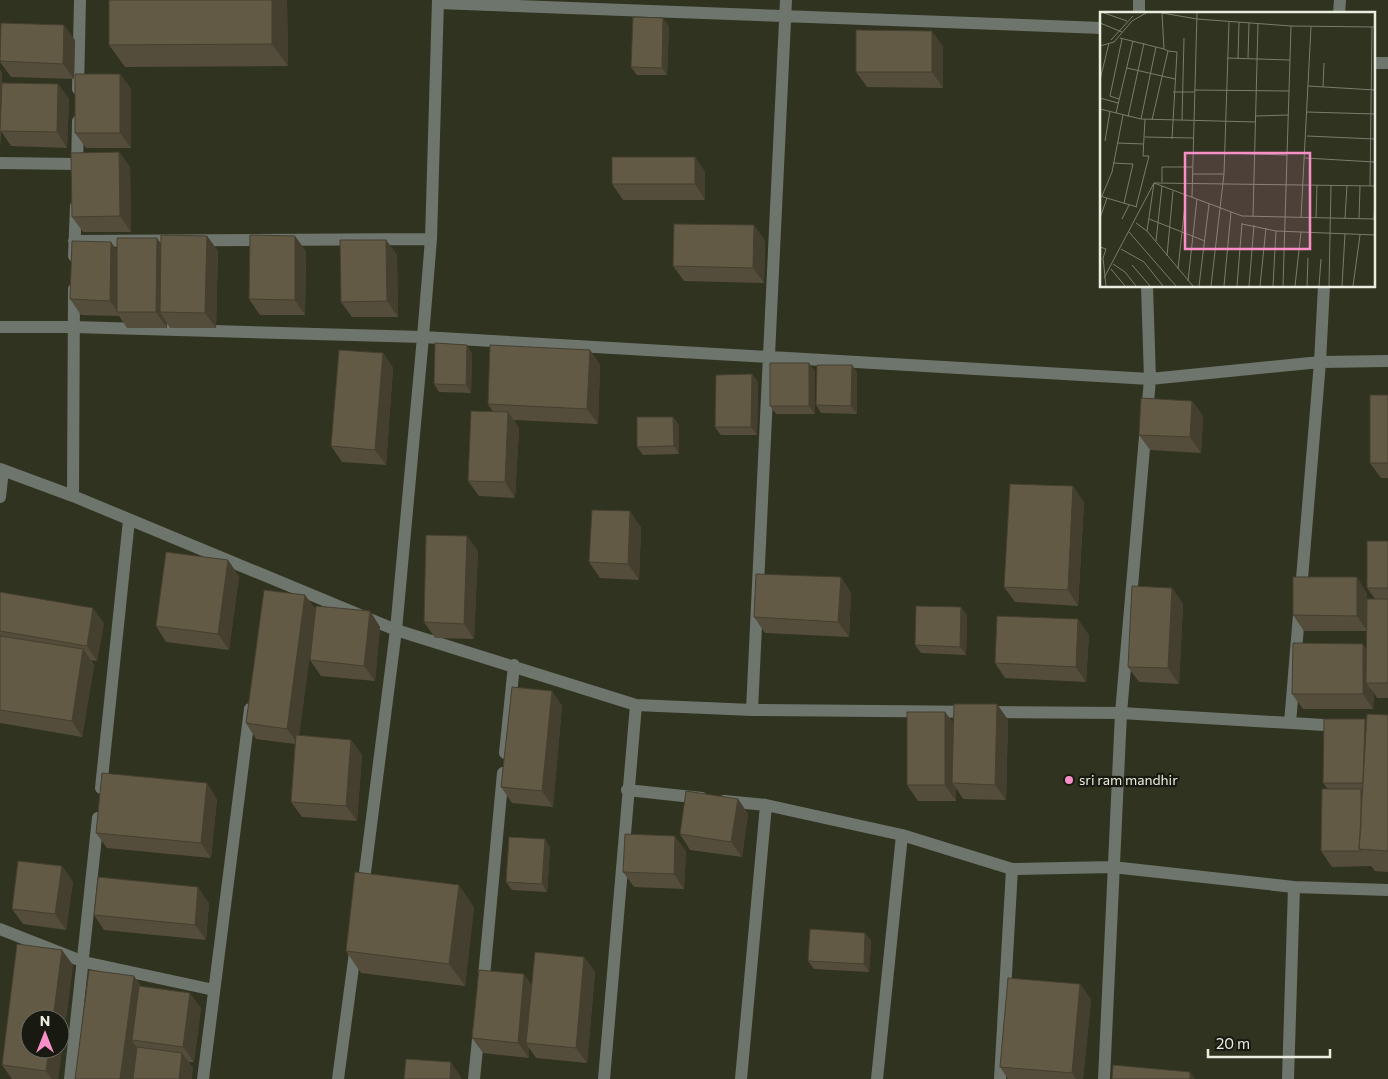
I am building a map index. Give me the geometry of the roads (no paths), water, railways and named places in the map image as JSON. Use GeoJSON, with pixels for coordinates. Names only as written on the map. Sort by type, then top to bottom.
{"type":"FeatureCollection","features":[{"type":"Feature","properties":{"kind":"street"},"geometry":{"type":"LineString","coordinates":[[73,496],[74,241],[80,0]]}},
{"type":"Feature","properties":{"kind":"street"},"geometry":{"type":"LineString","coordinates":[[752,710],[786,0]]}},
{"type":"Feature","properties":{"kind":"street"},"geometry":{"type":"LineString","coordinates":[[361,903],[396,630],[423,337],[431,239],[438,1],[786,18],[1100,28]]}},
{"type":"Feature","properties":{"kind":"street"},"geometry":{"type":"LineString","coordinates":[[0,163],[77,164]]}},
{"type":"Feature","properties":{"kind":"street"},"geometry":{"type":"LineString","coordinates":[[74,241],[431,239]]}},
{"type":"Feature","properties":{"kind":"street"},"geometry":{"type":"LineString","coordinates":[[1104,1079],[1112,867],[1121,713],[1150,379],[1147,288]]}},
{"type":"Feature","properties":{"kind":"street"},"geometry":{"type":"LineString","coordinates":[[1290,723],[1320,362],[1324,288]]}},
{"type":"Feature","properties":{"kind":"street"},"geometry":{"type":"LineString","coordinates":[[0,327],[73,327],[423,337],[1150,379],[1320,362],[1388,361]]}},
{"type":"Feature","properties":{"kind":"street"},"geometry":{"type":"LineString","coordinates":[[0,497],[2,469],[73,496],[266,581],[396,630],[514,665],[636,705],[752,710],[1121,713],[1358,727]]}},
{"type":"Feature","properties":{"kind":"street"},"geometry":{"type":"LineString","coordinates":[[70,1079],[84,962],[129,520]]}},
{"type":"Feature","properties":{"kind":"street"},"geometry":{"type":"LineString","coordinates":[[482,1000],[514,665]]}},
{"type":"Feature","properties":{"kind":"street"},"geometry":{"type":"LineString","coordinates":[[203,1079],[252,695]]}},
{"type":"Feature","properties":{"kind":"street"},"geometry":{"type":"LineString","coordinates":[[604,1079],[627,790],[636,705]]}},
{"type":"Feature","properties":{"kind":"street"},"geometry":{"type":"LineString","coordinates":[[627,790],[766,805],[902,835],[1012,869],[1112,867],[1294,887],[1388,890]]}},
{"type":"Feature","properties":{"kind":"street"},"geometry":{"type":"LineString","coordinates":[[741,1079],[766,805]]}},
{"type":"Feature","properties":{"kind":"street"},"geometry":{"type":"LineString","coordinates":[[877,1079],[902,835]]}},
{"type":"Feature","properties":{"kind":"street"},"geometry":{"type":"LineString","coordinates":[[1000,1079],[1012,869]]}},
{"type":"Feature","properties":{"kind":"street"},"geometry":{"type":"LineString","coordinates":[[1288,1079],[1294,887]]}},
{"type":"Feature","properties":{"kind":"street"},"geometry":{"type":"LineString","coordinates":[[0,929],[84,962],[214,990]]}},
{"type":"Feature","properties":{"kind":"street"},"geometry":{"type":"LineString","coordinates":[[338,1079],[357,933]]}},
{"type":"Feature","properties":{"kind":"street"},"geometry":{"type":"LineString","coordinates":[[474,1079],[480,1020]]}},
{"type":"Feature","properties":{"kind":"place","name":"sri ram mandhir"},"geometry":{"type":"Point","coordinates":[1069,780]}}]}
